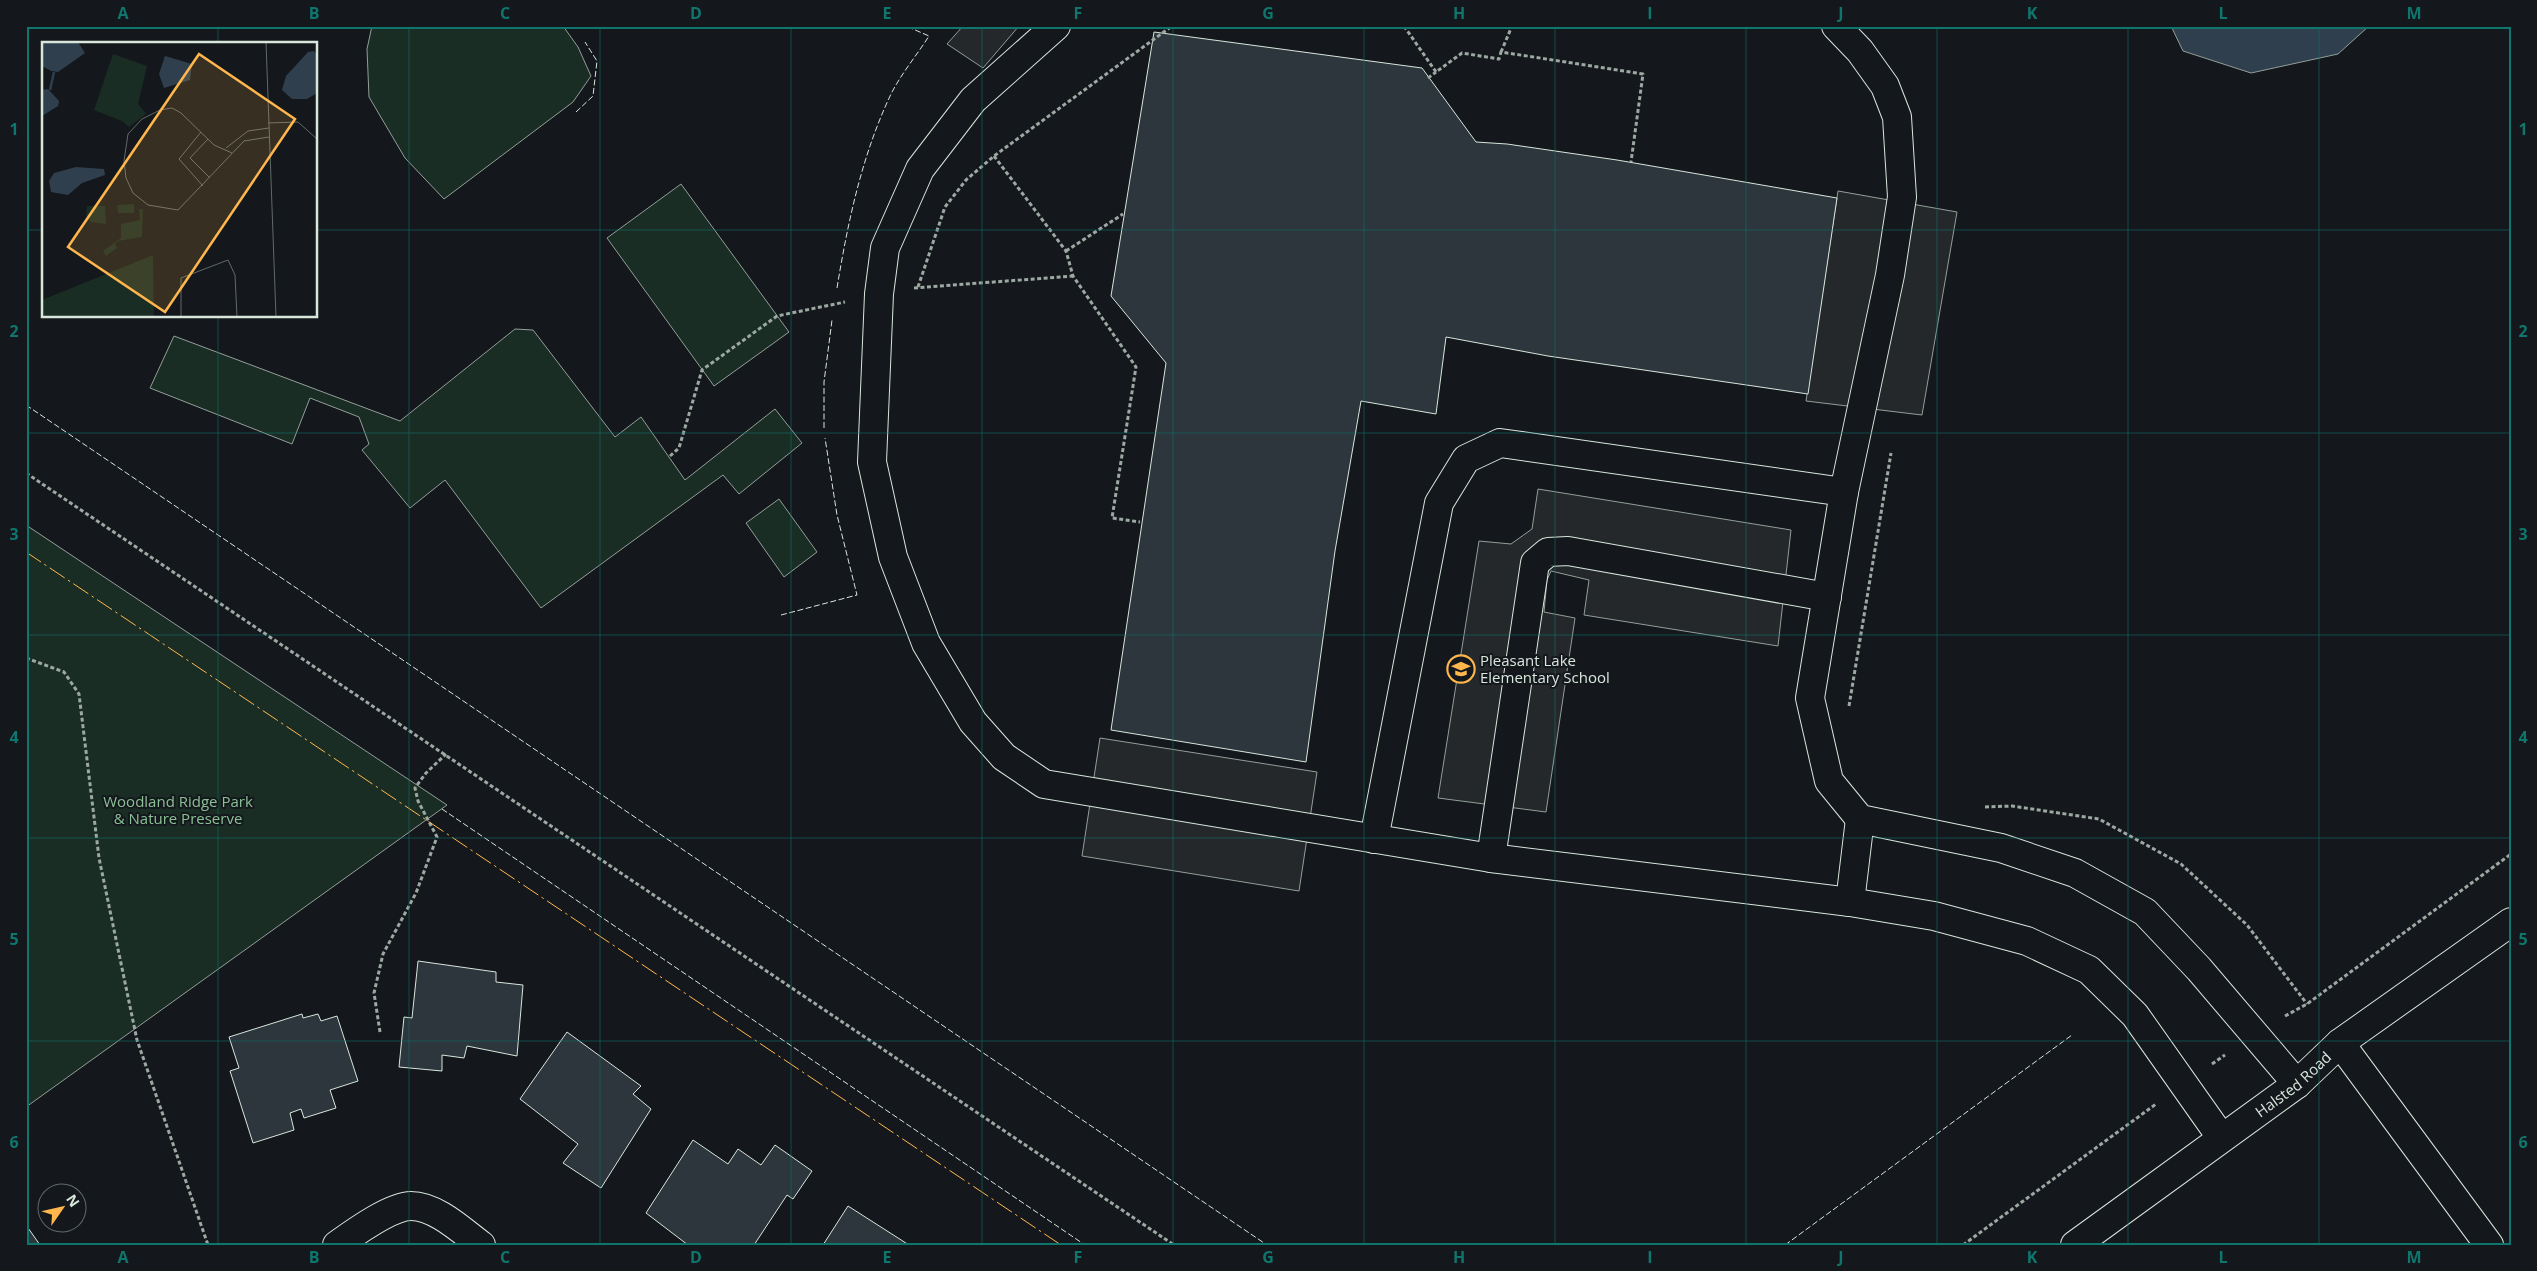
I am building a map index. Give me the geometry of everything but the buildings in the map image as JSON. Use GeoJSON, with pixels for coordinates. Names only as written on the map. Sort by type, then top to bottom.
{"type":"FeatureCollection","features":[{"type":"Feature","properties":{"kind":"street"},"geometry":{"type":"LineString","coordinates":[[1056,26],[973,100],[920,169],[885,248],[879,294],[872,462],[893,557],[926,643],[973,722],[1004,757],[1044,784],[1491,858],[1850,902],[1934,916],[2027,941],[2089,970],[2135,1015],[2222,1137]]}},
{"type":"Feature","properties":{"kind":"street"},"geometry":{"type":"LineString","coordinates":[[1836,26],[1860,50],[1885,86],[1897,117],[1902,197],[1890,275],[1844,492],[1810,698],[1829,781],[1860,819],[2001,848],[2075,872],[2145,912],[2199,969],[2296,1084]]}},
{"type":"Feature","properties":{"kind":"street"},"geometry":{"type":"LineString","coordinates":[[1374,839],[1439,503],[1466,459],[1500,443],[1844,492]]}},
{"type":"Feature","properties":{"kind":"street"},"geometry":{"type":"LineString","coordinates":[[1491,858],[1535,563],[1548,552],[1568,551],[1827,597]]}},
{"type":"Feature","properties":{"kind":"street"},"geometry":{"type":"LineString","coordinates":[[1850,902],[1860,819]]}},
{"type":"Feature","properties":{"kind":"street","name":"Halsted Road"},"geometry":{"type":"LineString","coordinates":[[2075,1245],[2296,1084],[2340,1043],[2511,922]]}},
{"type":"Feature","properties":{"kind":"street"},"geometry":{"type":"LineString","coordinates":[[2340,1043],[2489,1245]]}},
{"type":"Feature","properties":{"kind":"street"},"geometry":{"type":"LineString","coordinates":[[337,1245],[380,1217],[411,1206],[434,1212],[481,1245]]}},
{"type":"Feature","properties":{"kind":"path"},"geometry":{"type":"LineString","coordinates":[[917,297],[918,288],[945,208],[966,180],[994,156],[1172,26]]}},
{"type":"Feature","properties":{"kind":"path"},"geometry":{"type":"LineString","coordinates":[[1404,26],[1436,72]]}},
{"type":"Feature","properties":{"kind":"path"},"geometry":{"type":"LineString","coordinates":[[1428,78],[1462,53],[1499,59],[1512,26]]}},
{"type":"Feature","properties":{"kind":"path"},"geometry":{"type":"LineString","coordinates":[[1501,52],[1643,74],[1631,162]]}},
{"type":"Feature","properties":{"kind":"path"},"geometry":{"type":"LineString","coordinates":[[994,156],[1066,251],[1073,276],[1136,368],[1112,518],[1140,522]]}},
{"type":"Feature","properties":{"kind":"path"},"geometry":{"type":"LineString","coordinates":[[1066,251],[1123,214]]}},
{"type":"Feature","properties":{"kind":"path"},"geometry":{"type":"LineString","coordinates":[[1849,709],[1892,446]]}},
{"type":"Feature","properties":{"kind":"path"},"geometry":{"type":"LineString","coordinates":[[26,473],[1174,1245]]}},
{"type":"Feature","properties":{"kind":"path"},"geometry":{"type":"LineString","coordinates":[[26,658],[64,672],[79,694],[98,858],[138,1040],[208,1245]]}},
{"type":"Feature","properties":{"kind":"path"},"geometry":{"type":"LineString","coordinates":[[380,1032],[374,993],[383,954],[416,893],[437,837],[418,801],[415,788],[426,773],[446,754]]}},
{"type":"Feature","properties":{"kind":"path"},"geometry":{"type":"LineString","coordinates":[[1977,807],[2012,806],[2099,818],[2181,864],[2247,925],[2306,1004]]}},
{"type":"Feature","properties":{"kind":"green space"},"geometry":{"type":"Polygon","coordinates":[[[372,26],[563,26],[578,47],[591,76],[573,102],[444,199],[405,158],[369,97],[367,49],[372,26]]]}},
{"type":"Feature","properties":{"kind":"green space"},"geometry":{"type":"Polygon","coordinates":[[[681,184],[789,332],[714,386],[607,238],[681,184]]]}},
{"type":"Feature","properties":{"kind":"green space"},"geometry":{"type":"Polygon","coordinates":[[[515,329],[533,330],[615,437],[641,417],[685,480],[775,409],[802,443],[739,494],[723,475],[541,608],[445,480],[410,508],[362,450],[369,444],[359,417],[310,398],[292,444],[150,388],[174,336],[400,421],[515,329]]]}},
{"type":"Feature","properties":{"kind":"green space"},"geometry":{"type":"Polygon","coordinates":[[[779,499],[817,552],[784,577],[746,523],[779,499]]]}},
{"type":"Feature","properties":{"kind":"green space","name":"Woodland Ridge Park & Nature Preserve"},"geometry":{"type":"Polygon","coordinates":[[[26,525],[447,805],[26,1107],[26,525]]]}},
{"type":"Feature","properties":{"kind":"shaded area"},"geometry":{"type":"Polygon","coordinates":[[[963,26],[1019,26],[983,68],[947,44],[963,26]]]}},
{"type":"Feature","properties":{"kind":"shaded area"},"geometry":{"type":"Polygon","coordinates":[[[1838,191],[1957,212],[1922,415],[1806,401],[1838,191]]]}},
{"type":"Feature","properties":{"kind":"shaded area"},"geometry":{"type":"Polygon","coordinates":[[[1538,489],[1791,530],[1778,646],[1584,615],[1589,580],[1551,571],[1547,580],[1544,612],[1575,618],[1546,812],[1438,798],[1479,541],[1511,544],[1532,529],[1538,489]]]}},
{"type":"Feature","properties":{"kind":"shaded area"},"geometry":{"type":"Polygon","coordinates":[[[1100,738],[1317,772],[1299,891],[1082,856],[1100,738]]]}},
{"type":"Feature","properties":{"kind":"water"},"geometry":{"type":"Polygon","coordinates":[[[2171,26],[2369,26],[2338,54],[2251,73],[2183,51],[2171,26]]]}},
{"type":"Feature","properties":{"kind":"fence"},"geometry":{"type":"LineString","coordinates":[[837,288],[851,213],[872,141],[891,94],[929,36],[906,26]]}},
{"type":"Feature","properties":{"kind":"fence"},"geometry":{"type":"LineString","coordinates":[[576,112],[593,96],[597,61],[585,42]]}},
{"type":"Feature","properties":{"kind":"fence"},"geometry":{"type":"LineString","coordinates":[[824,428],[824,382],[832,320]]}},
{"type":"Feature","properties":{"kind":"fence"},"geometry":{"type":"LineString","coordinates":[[26,405],[1267,1245]]}},
{"type":"Feature","properties":{"kind":"fence"},"geometry":{"type":"LineString","coordinates":[[781,615],[857,595],[837,515],[825,438]]}},
{"type":"Feature","properties":{"kind":"fence"},"geometry":{"type":"LineString","coordinates":[[442,809],[1085,1245]]}},
{"type":"Feature","properties":{"kind":"fence"},"geometry":{"type":"LineString","coordinates":[[1785,1245],[2072,1035]]}},
{"type":"Feature","properties":{"kind":"power"},"geometry":{"type":"LineString","coordinates":[[26,552],[1061,1245]]}},
{"type":"Feature","properties":{"kind":"place","name":"Pleasant Lake Elementary School"},"geometry":{"type":"Point","coordinates":[1461,669]}}]}
